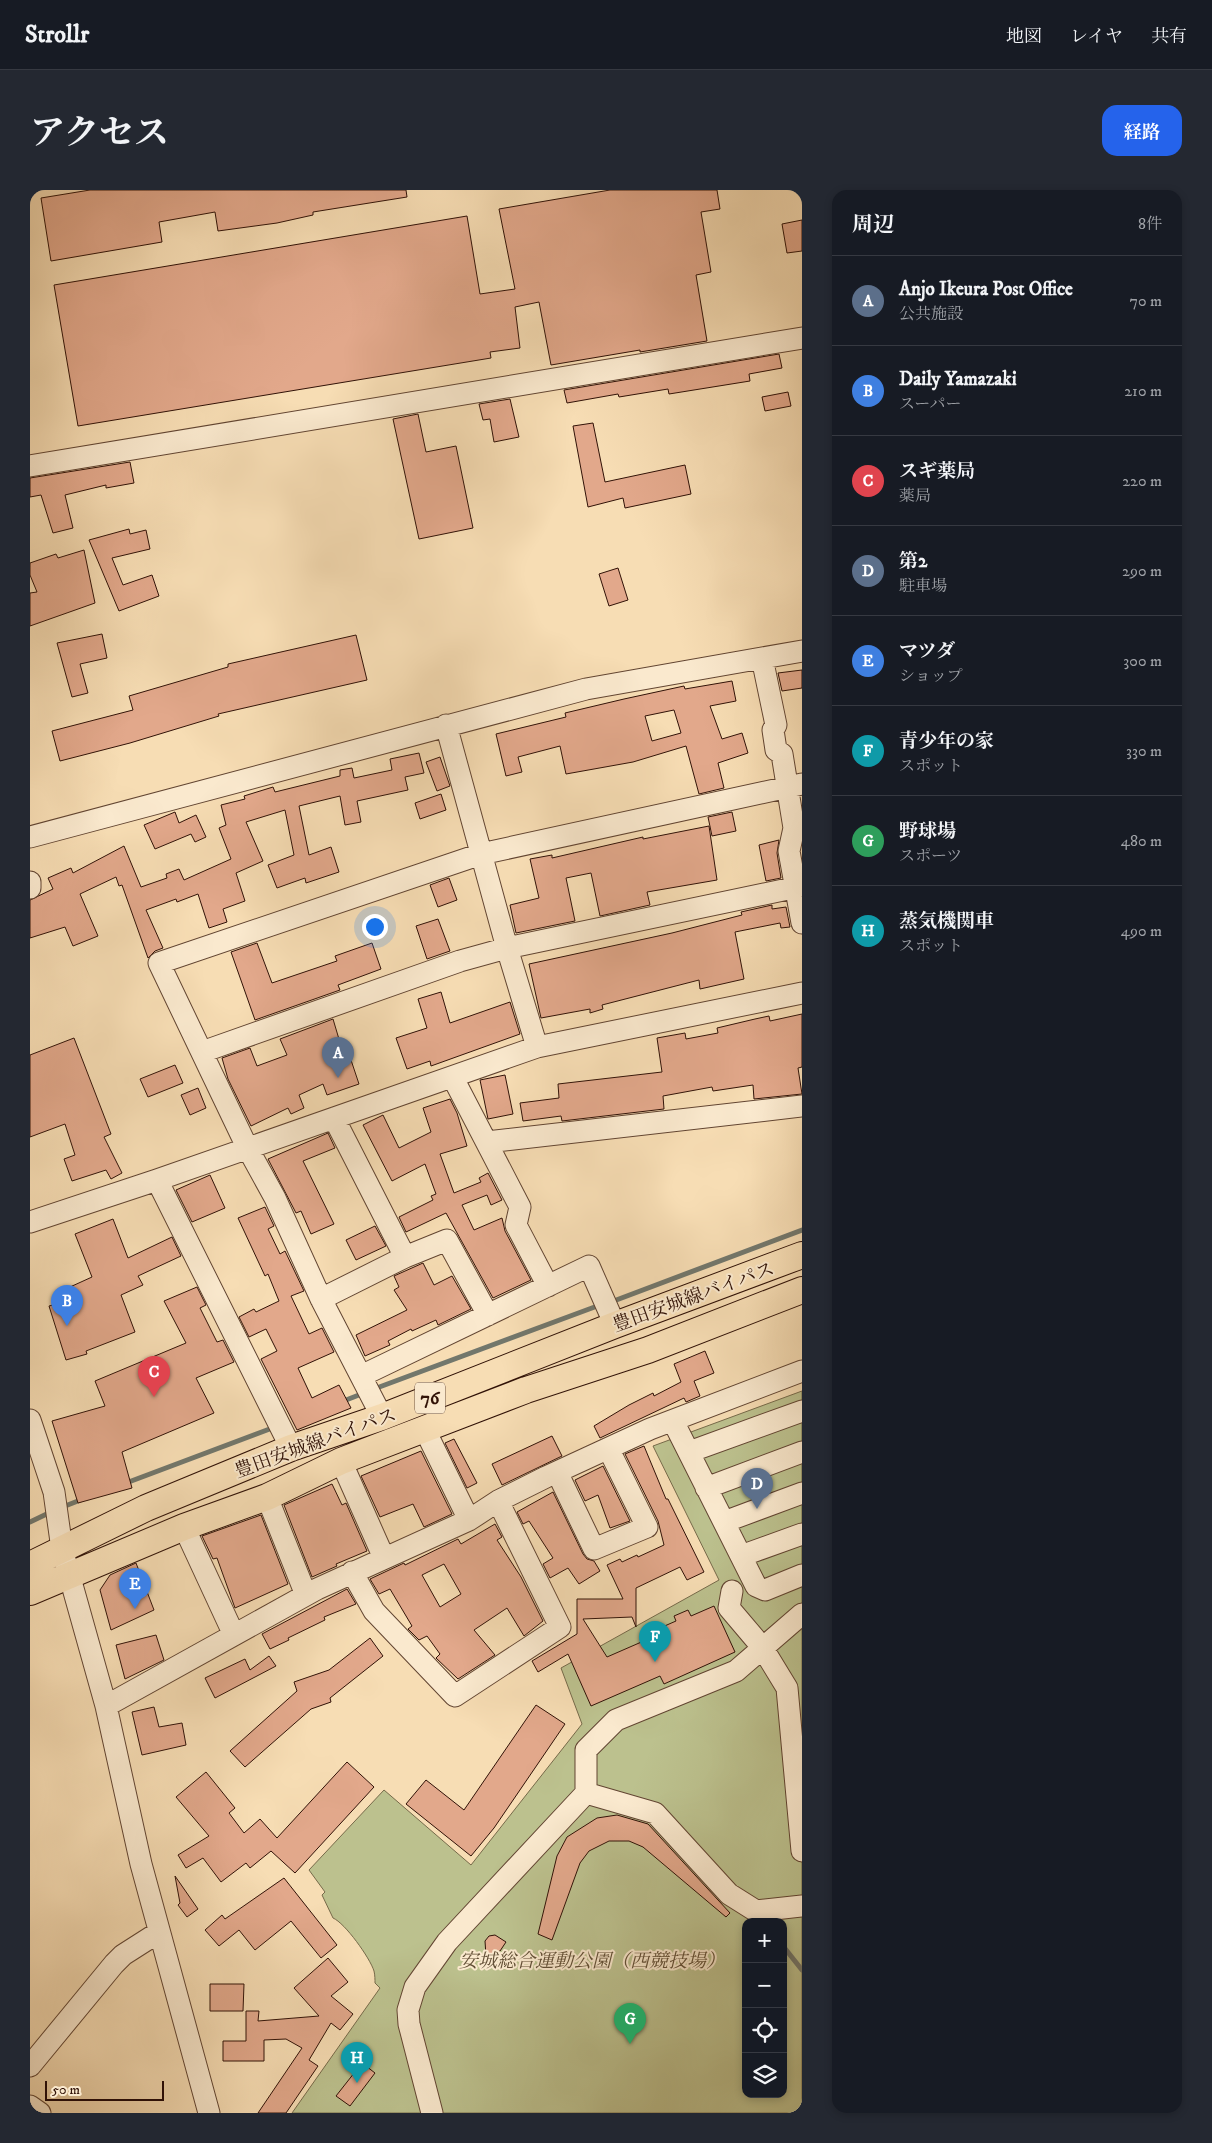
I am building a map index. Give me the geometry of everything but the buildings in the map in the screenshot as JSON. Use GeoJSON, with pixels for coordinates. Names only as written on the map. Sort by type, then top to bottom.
{"type":"FeatureCollection","features":[{"type":"Feature","properties":{"kind":"main road","name":"豊田安城線バイパス"},"geometry":{"type":"LineString","coordinates":[[30,1565],[146,1508],[291,1448],[382,1417],[615,1325],[802,1255]]}},
{"type":"Feature","properties":{"kind":"main road","name":"豊田安城線バイパス"},"geometry":{"type":"LineString","coordinates":[[30,1592],[184,1527],[267,1497],[341,1461],[424,1428],[526,1390],[648,1350],[802,1290]]}},
{"type":"Feature","properties":{"kind":"street"},"geometry":{"type":"LineString","coordinates":[[30,466],[802,338]]}},
{"type":"Feature","properties":{"kind":"street"},"geometry":{"type":"LineString","coordinates":[[30,837],[586,689],[802,651]]}},
{"type":"Feature","properties":{"kind":"street"},"geometry":{"type":"LineString","coordinates":[[762,658],[776,725],[773,730],[776,750],[782,754],[795,786],[794,828],[789,851],[798,887],[802,923]]}},
{"type":"Feature","properties":{"kind":"street"},"geometry":{"type":"LineString","coordinates":[[446,725],[506,948],[537,1047]]}},
{"type":"Feature","properties":{"kind":"street"},"geometry":{"type":"LineString","coordinates":[[382,1417],[321,1299],[275,1198],[247,1148],[159,963],[481,854],[795,786]]}},
{"type":"Feature","properties":{"kind":"street"},"geometry":{"type":"LineString","coordinates":[[30,882],[30,888]]}},
{"type":"Feature","properties":{"kind":"street"},"geometry":{"type":"LineString","coordinates":[[202,1052],[460,961],[506,948],[798,887]]}},
{"type":"Feature","properties":{"kind":"street"},"geometry":{"type":"LineString","coordinates":[[30,1222],[157,1180],[537,1047],[802,993]]}},
{"type":"Feature","properties":{"kind":"street"},"geometry":{"type":"LineString","coordinates":[[452,1078],[520,1207],[516,1225],[548,1286]]}},
{"type":"Feature","properties":{"kind":"street"},"geometry":{"type":"LineString","coordinates":[[487,1142],[802,1106]]}},
{"type":"Feature","properties":{"kind":"street"},"geometry":{"type":"LineString","coordinates":[[334,1118],[405,1257]]}},
{"type":"Feature","properties":{"kind":"street"},"geometry":{"type":"LineString","coordinates":[[157,1180],[291,1448]]}},
{"type":"Feature","properties":{"kind":"street"},"geometry":{"type":"LineString","coordinates":[[321,1299],[405,1257],[447,1240],[488,1315]]}},
{"type":"Feature","properties":{"kind":"street"},"geometry":{"type":"LineString","coordinates":[[361,1376],[589,1266],[615,1325]]}},
{"type":"Feature","properties":{"kind":"street"},"geometry":{"type":"LineString","coordinates":[[680,1436],[802,1371]]}},
{"type":"Feature","properties":{"kind":"street"},"geometry":{"type":"LineString","coordinates":[[106,1706],[306,1594],[469,1520],[498,1501],[557,1472],[609,1450],[802,1411]]}},
{"type":"Feature","properties":{"kind":"street"},"geometry":{"type":"LineString","coordinates":[[30,1420],[54,1492],[62,1549],[106,1706],[141,1864],[209,2113]]}},
{"type":"Feature","properties":{"kind":"street"},"geometry":{"type":"LineString","coordinates":[[424,1428],[469,1520]]}},
{"type":"Feature","properties":{"kind":"street"},"geometry":{"type":"LineString","coordinates":[[680,1436],[756,1586],[764,1590],[802,1575]]}},
{"type":"Feature","properties":{"kind":"street"},"geometry":{"type":"LineString","coordinates":[[557,1472],[594,1549],[647,1527],[609,1450]]}},
{"type":"Feature","properties":{"kind":"street"},"geometry":{"type":"LineString","coordinates":[[706,1488],[802,1452]]}},
{"type":"Feature","properties":{"kind":"street"},"geometry":{"type":"LineString","coordinates":[[341,1461],[384,1558]]}},
{"type":"Feature","properties":{"kind":"street"},"geometry":{"type":"LineString","coordinates":[[724,1522],[802,1493]]}},
{"type":"Feature","properties":{"kind":"street"},"geometry":{"type":"LineString","coordinates":[[267,1497],[306,1594]]}},
{"type":"Feature","properties":{"kind":"street"},"geometry":{"type":"LineString","coordinates":[[352,1572],[374,1611],[455,1696],[560,1627],[498,1501]]}},
{"type":"Feature","properties":{"kind":"street"},"geometry":{"type":"LineString","coordinates":[[184,1527],[234,1635]]}},
{"type":"Feature","properties":{"kind":"street"},"geometry":{"type":"LineString","coordinates":[[741,1556],[802,1534]]}},
{"type":"Feature","properties":{"kind":"street"},"geometry":{"type":"LineString","coordinates":[[732,1591],[729,1608],[762,1648],[787,1688],[802,1851]]}},
{"type":"Feature","properties":{"kind":"street"},"geometry":{"type":"LineString","coordinates":[[432,2113],[409,2024],[408,2010],[415,1987],[447,1942],[586,1793],[586,1750],[616,1720],[736,1671],[802,1614]]}},
{"type":"Feature","properties":{"kind":"street"},"geometry":{"type":"LineString","coordinates":[[586,1793],[655,1813],[730,1894],[756,1911],[802,1906]]}},
{"type":"Feature","properties":{"kind":"street"},"geometry":{"type":"LineString","coordinates":[[30,2066],[114,1964],[123,1955],[159,1932]]}},
{"type":"Feature","properties":{"kind":"street"},"geometry":{"type":"LineString","coordinates":[[30,2106],[40,2113]]}},
{"type":"Feature","properties":{"kind":"green space","name":"安城総合運動公園（西競技場）"},"geometry":{"type":"Polygon","coordinates":[[[802,1391],[802,2113],[292,2113],[380,1988],[375,1983],[374,1971],[368,1958],[344,1927],[333,1918],[322,1895],[325,1892],[309,1870],[384,1790],[471,1865],[582,1724],[561,1668],[719,1580],[653,1446],[802,1391]]]}},
{"type":"Feature","properties":{"kind":"waterway"},"geometry":{"type":"LineString","coordinates":[[611,1302],[802,1230]]}},
{"type":"Feature","properties":{"kind":"waterway"},"geometry":{"type":"LineString","coordinates":[[374,1389],[600,1305]]}},
{"type":"Feature","properties":{"kind":"waterway"},"geometry":{"type":"LineString","coordinates":[[341,1402],[364,1393]]}},
{"type":"Feature","properties":{"kind":"waterway"},"geometry":{"type":"LineString","coordinates":[[126,1483],[275,1427]]}},
{"type":"Feature","properties":{"kind":"waterway"},"geometry":{"type":"LineString","coordinates":[[60,1508],[83,1499]]}},
{"type":"Feature","properties":{"kind":"waterway"},"geometry":{"type":"LineString","coordinates":[[30,1522],[53,1511]]}},
{"type":"Feature","properties":{"kind":"waterway"},"geometry":{"type":"LineString","coordinates":[[787,1951],[802,1970]]}},
{"type":"Feature","properties":{"kind":"place","name":"Anjo Ikeura Post Office"},"geometry":{"type":"Point","coordinates":[338,1078]}},
{"type":"Feature","properties":{"kind":"place","name":"Daily Yamazaki"},"geometry":{"type":"Point","coordinates":[67,1326]}},
{"type":"Feature","properties":{"kind":"place","name":"スギ薬局"},"geometry":{"type":"Point","coordinates":[154,1397]}},
{"type":"Feature","properties":{"kind":"place","name":"第2"},"geometry":{"type":"Point","coordinates":[757,1509]}},
{"type":"Feature","properties":{"kind":"place","name":"マツダ"},"geometry":{"type":"Point","coordinates":[135,1609]}},
{"type":"Feature","properties":{"kind":"place","name":"青少年の家"},"geometry":{"type":"Point","coordinates":[655,1662]}},
{"type":"Feature","properties":{"kind":"place","name":"野球場"},"geometry":{"type":"Point","coordinates":[630,2044]}},
{"type":"Feature","properties":{"kind":"place","name":"蒸気機関車"},"geometry":{"type":"Point","coordinates":[357,2083]}}]}
